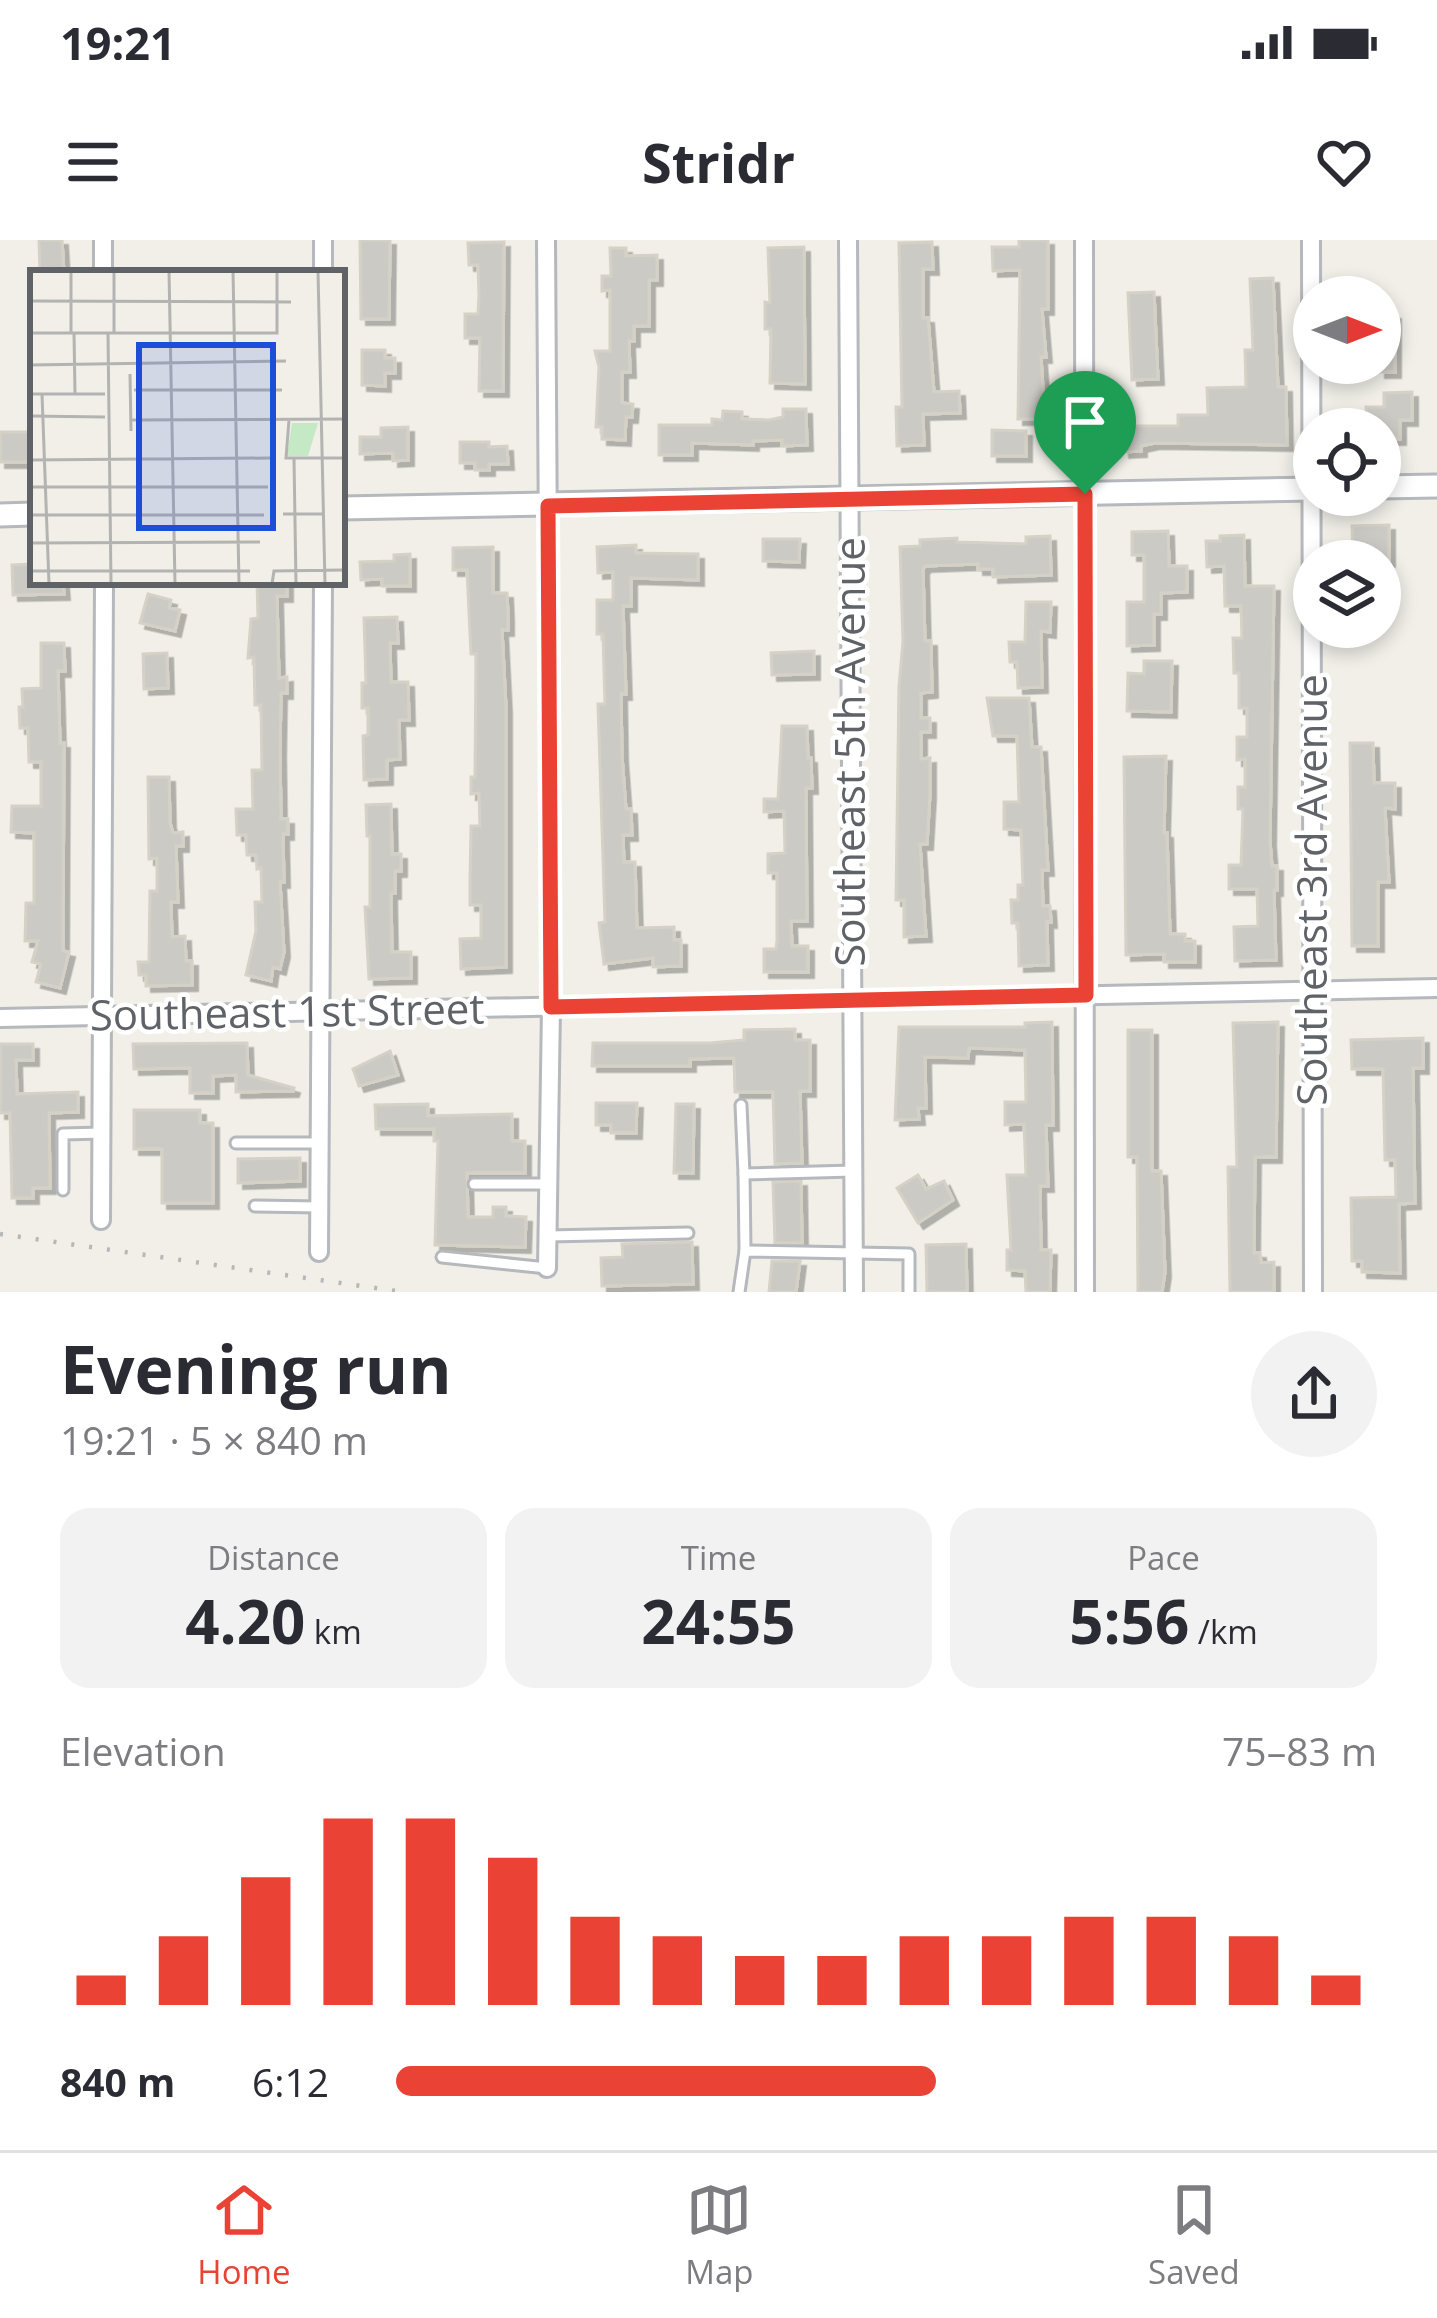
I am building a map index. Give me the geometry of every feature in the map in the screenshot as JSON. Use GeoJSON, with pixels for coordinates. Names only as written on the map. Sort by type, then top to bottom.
{"type":"FeatureCollection","features":[{"type":"Feature","properties":{"kind":"street"},"geometry":{"type":"LineString","coordinates":[[322,240],[323,270]]}},
{"type":"Feature","properties":{"kind":"street"},"geometry":{"type":"LineString","coordinates":[[546,240],[548,1268]]}},
{"type":"Feature","properties":{"kind":"street","name":"Southeast 5th Avenue"},"geometry":{"type":"LineString","coordinates":[[848,240],[854,1292]]}},
{"type":"Feature","properties":{"kind":"street"},"geometry":{"type":"LineString","coordinates":[[1084,240],[1085,1292]]}},
{"type":"Feature","properties":{"kind":"street","name":"Southeast 3rd Avenue"},"geometry":{"type":"LineString","coordinates":[[1311,240],[1312,408]]}},
{"type":"Feature","properties":{"kind":"street"},"geometry":{"type":"LineString","coordinates":[[1401,487],[1437,486]]}},
{"type":"Feature","properties":{"kind":"street"},"geometry":{"type":"LineString","coordinates":[[345,508],[1293,489]]}},
{"type":"Feature","properties":{"kind":"street"},"geometry":{"type":"LineString","coordinates":[[0,515],[30,514]]}},
{"type":"Feature","properties":{"kind":"street","name":"Southeast 3rd Avenue"},"geometry":{"type":"LineString","coordinates":[[1313,516],[1313,1292]]}},
{"type":"Feature","properties":{"kind":"street"},"geometry":{"type":"LineString","coordinates":[[100,1220],[104,585]]}},
{"type":"Feature","properties":{"kind":"street"},"geometry":{"type":"LineString","coordinates":[[319,1252],[323,585]]}},
{"type":"Feature","properties":{"kind":"street","name":"Southeast 1st Street"},"geometry":{"type":"LineString","coordinates":[[0,1018],[1437,988]]}},
{"type":"Feature","properties":{"kind":"lane"},"geometry":{"type":"LineString","coordinates":[[739,1292],[745,1251],[741,1105]]}},
{"type":"Feature","properties":{"kind":"lane"},"geometry":{"type":"LineString","coordinates":[[63,1190],[63,1134],[102,1133]]}},
{"type":"Feature","properties":{"kind":"lane"},"geometry":{"type":"LineString","coordinates":[[236,1142],[321,1143]]}},
{"type":"Feature","properties":{"kind":"lane"},"geometry":{"type":"LineString","coordinates":[[744,1174],[853,1171]]}},
{"type":"Feature","properties":{"kind":"lane"},"geometry":{"type":"LineString","coordinates":[[474,1184],[548,1184]]}},
{"type":"Feature","properties":{"kind":"lane"},"geometry":{"type":"LineString","coordinates":[[256,1206],[320,1207]]}},
{"type":"Feature","properties":{"kind":"lane"},"geometry":{"type":"LineString","coordinates":[[548,1236],[688,1233]]}},
{"type":"Feature","properties":{"kind":"lane"},"geometry":{"type":"LineString","coordinates":[[745,1251],[909,1254],[909,1292]]}},
{"type":"Feature","properties":{"kind":"lane"},"geometry":{"type":"LineString","coordinates":[[442,1257],[548,1268]]}},
{"type":"Feature","properties":{"kind":"building"},"geometry":{"type":"Polygon","coordinates":[[[39,240],[62,240],[64,270],[40,270],[39,240]]]}},
{"type":"Feature","properties":{"kind":"building"},"geometry":{"type":"Polygon","coordinates":[[[360,240],[390,240],[389,319],[361,319],[360,240]]]}},
{"type":"Feature","properties":{"kind":"building"},"geometry":{"type":"Polygon","coordinates":[[[1019,240],[1048,240],[1048,309],[1042,309],[1046,357],[1041,357],[1045,419],[1018,419],[1020,270],[993,271],[992,247],[1019,247],[1019,240]]]}},
{"type":"Feature","properties":{"kind":"building"},"geometry":{"type":"Polygon","coordinates":[[[504,242],[503,391],[479,391],[480,338],[465,338],[465,314],[478,314],[479,296],[478,265],[469,265],[468,243],[504,242]]]}},
{"type":"Feature","properties":{"kind":"building"},"geometry":{"type":"Polygon","coordinates":[[[932,242],[933,269],[923,269],[923,318],[928,318],[934,392],[959,391],[960,413],[923,414],[924,445],[897,446],[896,407],[902,407],[899,243],[932,242]]]}},
{"type":"Feature","properties":{"kind":"building"},"geometry":{"type":"Polygon","coordinates":[[[804,247],[805,384],[770,383],[771,329],[765,329],[765,302],[770,303],[768,248],[804,247]]]}},
{"type":"Feature","properties":{"kind":"building"},"geometry":{"type":"Polygon","coordinates":[[[610,248],[626,248],[626,256],[657,255],[657,280],[649,280],[649,326],[634,326],[634,341],[629,341],[630,372],[622,372],[622,403],[633,404],[632,417],[626,417],[625,440],[602,439],[602,427],[596,427],[599,367],[595,351],[610,351],[610,290],[602,291],[602,276],[611,276],[610,248]]]}},
{"type":"Feature","properties":{"kind":"building"},"geometry":{"type":"Polygon","coordinates":[[[1273,278],[1278,387],[1286,387],[1287,445],[1155,443],[1141,446],[1141,451],[1124,452],[1124,426],[1178,426],[1178,415],[1208,415],[1207,388],[1246,387],[1245,350],[1253,350],[1250,279],[1273,278]]]}},
{"type":"Feature","properties":{"kind":"building"},"geometry":{"type":"Polygon","coordinates":[[[1154,292],[1158,379],[1132,380],[1128,293],[1154,292]]]}},
{"type":"Feature","properties":{"kind":"building"},"geometry":{"type":"Polygon","coordinates":[[[362,350],[385,350],[385,358],[395,358],[395,373],[385,373],[385,386],[362,385],[362,350]]]}},
{"type":"Feature","properties":{"kind":"building"},"geometry":{"type":"Polygon","coordinates":[[[1412,392],[1412,420],[1401,420],[1401,408],[1366,408],[1384,407],[1384,393],[1412,392]]]}},
{"type":"Feature","properties":{"kind":"building"},"geometry":{"type":"Polygon","coordinates":[[[783,409],[806,409],[807,445],[782,446],[782,440],[753,441],[753,445],[692,443],[692,455],[659,455],[659,425],[712,425],[712,419],[722,420],[723,411],[742,412],[742,419],[769,420],[783,417],[783,409]]]}},
{"type":"Feature","properties":{"kind":"building"},"geometry":{"type":"Polygon","coordinates":[[[408,427],[408,460],[393,461],[393,453],[360,454],[360,437],[381,437],[381,428],[408,427]]]}},
{"type":"Feature","properties":{"kind":"building"},"geometry":{"type":"Polygon","coordinates":[[[992,430],[1026,431],[1026,456],[992,456],[992,430]]]}},
{"type":"Feature","properties":{"kind":"building"},"geometry":{"type":"Polygon","coordinates":[[[0,432],[30,432],[30,462],[0,462],[0,432]]]}},
{"type":"Feature","properties":{"kind":"building"},"geometry":{"type":"Polygon","coordinates":[[[460,442],[507,446],[508,464],[475,470],[475,463],[460,463],[460,442]]]}},
{"type":"Feature","properties":{"kind":"building"},"geometry":{"type":"Polygon","coordinates":[[[1389,525],[1389,540],[1352,540],[1352,526],[1389,525]]]}},
{"type":"Feature","properties":{"kind":"building"},"geometry":{"type":"Polygon","coordinates":[[[1168,531],[1169,566],[1187,566],[1187,592],[1161,593],[1161,614],[1154,614],[1154,645],[1127,646],[1127,602],[1144,602],[1144,555],[1132,555],[1132,532],[1168,531]]]}},
{"type":"Feature","properties":{"kind":"building"},"geometry":{"type":"Polygon","coordinates":[[[1244,535],[1245,586],[1274,586],[1270,841],[1272,866],[1277,866],[1276,960],[1235,961],[1234,927],[1258,926],[1257,889],[1229,889],[1229,865],[1241,865],[1243,809],[1238,809],[1238,787],[1245,787],[1245,759],[1237,760],[1237,737],[1247,737],[1247,708],[1239,708],[1233,638],[1242,638],[1241,606],[1225,606],[1224,566],[1207,567],[1206,541],[1244,535]]]}},
{"type":"Feature","properties":{"kind":"building"},"geometry":{"type":"Polygon","coordinates":[[[1050,536],[1051,575],[993,577],[993,569],[978,569],[978,564],[923,569],[932,692],[921,693],[921,718],[930,718],[930,732],[921,732],[921,759],[930,758],[927,844],[920,844],[926,936],[904,937],[904,900],[896,900],[903,642],[900,547],[920,546],[920,540],[957,538],[957,542],[1026,544],[1026,537],[1050,536]]]}},
{"type":"Feature","properties":{"kind":"building"},"geometry":{"type":"Polygon","coordinates":[[[763,539],[800,539],[799,562],[763,561],[763,539]]]}},
{"type":"Feature","properties":{"kind":"building"},"geometry":{"type":"Polygon","coordinates":[[[636,545],[636,553],[698,554],[698,580],[631,578],[631,606],[623,606],[622,756],[632,835],[623,835],[624,862],[635,862],[637,928],[674,927],[674,940],[681,940],[681,966],[653,967],[653,958],[604,964],[599,923],[605,922],[598,704],[605,704],[597,600],[613,600],[613,572],[598,573],[597,547],[636,545]]]}},
{"type":"Feature","properties":{"kind":"building"},"geometry":{"type":"Polygon","coordinates":[[[493,547],[493,593],[507,593],[508,615],[508,630],[502,630],[506,967],[461,969],[460,939],[481,938],[481,905],[470,905],[471,826],[480,826],[479,793],[471,794],[476,654],[471,654],[467,570],[453,570],[453,548],[493,547]]]}},
{"type":"Feature","properties":{"kind":"building"},"geometry":{"type":"Polygon","coordinates":[[[410,554],[410,586],[361,580],[360,562],[394,561],[394,555],[410,554]]]}},
{"type":"Feature","properties":{"kind":"building"},"geometry":{"type":"Polygon","coordinates":[[[30,564],[30,585],[63,585],[64,594],[13,595],[12,565],[30,564]]]}},
{"type":"Feature","properties":{"kind":"building"},"geometry":{"type":"Polygon","coordinates":[[[257,585],[287,585],[287,596],[277,596],[279,678],[287,677],[287,693],[281,693],[280,752],[281,819],[288,819],[288,834],[283,834],[284,882],[280,882],[284,952],[280,969],[273,967],[271,981],[246,975],[256,931],[255,902],[262,902],[261,868],[257,869],[256,855],[247,855],[246,835],[237,835],[236,809],[253,809],[252,770],[262,770],[261,705],[255,705],[254,657],[248,658],[251,619],[258,618],[257,585]]]}},
{"type":"Feature","properties":{"kind":"building"},"geometry":{"type":"Polygon","coordinates":[[[148,594],[171,600],[169,608],[180,610],[175,631],[140,623],[148,594]]]}},
{"type":"Feature","properties":{"kind":"building"},"geometry":{"type":"Polygon","coordinates":[[[1026,602],[1051,602],[1050,632],[1041,631],[1042,687],[1018,688],[1017,662],[1010,662],[1009,642],[1025,642],[1026,602]]]}},
{"type":"Feature","properties":{"kind":"building"},"geometry":{"type":"Polygon","coordinates":[[[397,617],[398,643],[390,643],[391,682],[408,682],[409,720],[399,720],[400,759],[387,760],[387,779],[364,780],[368,708],[362,708],[364,618],[397,617]]]}},
{"type":"Feature","properties":{"kind":"building"},"geometry":{"type":"Polygon","coordinates":[[[41,643],[64,643],[65,671],[58,671],[60,743],[64,743],[63,951],[69,952],[60,988],[36,982],[41,964],[32,962],[38,941],[25,941],[26,903],[34,903],[34,833],[11,832],[12,806],[41,806],[41,762],[29,762],[28,728],[20,728],[19,707],[23,707],[22,689],[41,688],[41,643]]]}},
{"type":"Feature","properties":{"kind":"building"},"geometry":{"type":"Polygon","coordinates":[[[814,651],[814,674],[772,675],[771,653],[814,651]]]}},
{"type":"Feature","properties":{"kind":"building"},"geometry":{"type":"Polygon","coordinates":[[[167,653],[168,688],[144,689],[143,654],[167,653]]]}},
{"type":"Feature","properties":{"kind":"building"},"geometry":{"type":"Polygon","coordinates":[[[1144,661],[1172,661],[1171,712],[1127,711],[1128,673],[1144,674],[1144,661]]]}},
{"type":"Feature","properties":{"kind":"building"},"geometry":{"type":"Polygon","coordinates":[[[987,698],[1029,698],[1032,747],[1041,747],[1048,870],[1042,870],[1043,906],[1050,906],[1051,922],[1047,922],[1048,965],[1019,966],[1018,923],[1012,923],[1011,900],[1018,900],[1018,885],[1023,885],[1021,830],[1004,829],[1004,802],[1019,802],[1017,736],[993,736],[987,698]]]}},
{"type":"Feature","properties":{"kind":"building"},"geometry":{"type":"Polygon","coordinates":[[[782,726],[807,726],[811,758],[812,788],[806,788],[807,921],[791,921],[792,946],[808,946],[808,972],[764,972],[764,949],[776,949],[777,941],[777,873],[768,873],[768,854],[785,853],[784,811],[764,812],[764,799],[778,799],[782,726]]]}},
{"type":"Feature","properties":{"kind":"building"},"geometry":{"type":"Polygon","coordinates":[[[1350,743],[1373,743],[1374,783],[1395,783],[1395,809],[1385,808],[1389,882],[1378,882],[1378,946],[1352,946],[1350,743]]]}},
{"type":"Feature","properties":{"kind":"building"},"geometry":{"type":"Polygon","coordinates":[[[1166,756],[1164,833],[1170,934],[1185,934],[1185,941],[1195,941],[1195,962],[1164,962],[1164,954],[1126,955],[1124,757],[1166,756]]]}},
{"type":"Feature","properties":{"kind":"building"},"geometry":{"type":"Polygon","coordinates":[[[148,777],[169,777],[170,823],[173,833],[183,832],[183,846],[176,846],[178,902],[171,902],[172,937],[185,936],[192,985],[146,986],[146,975],[139,975],[138,962],[149,962],[150,891],[157,891],[157,858],[149,859],[148,777]]]}},
{"type":"Feature","properties":{"kind":"building"},"geometry":{"type":"Polygon","coordinates":[[[391,804],[392,854],[401,854],[401,871],[395,871],[395,893],[391,893],[392,952],[411,952],[411,978],[369,979],[366,805],[391,804]]]}},
{"type":"Feature","properties":{"kind":"building"},"geometry":{"type":"Polygon","coordinates":[[[1052,1022],[1053,1125],[1046,1125],[1048,1186],[1040,1186],[1041,1250],[1051,1250],[1050,1292],[1026,1292],[1025,1271],[1007,1270],[1007,1250],[1011,1250],[1007,1175],[1026,1175],[1024,1124],[1005,1125],[1005,1102],[1026,1102],[1025,1050],[969,1048],[968,1058],[925,1057],[926,1108],[918,1108],[919,1119],[895,1120],[899,1027],[1025,1027],[1025,1023],[1052,1022]]]}},
{"type":"Feature","properties":{"kind":"building"},"geometry":{"type":"Polygon","coordinates":[[[1278,1022],[1276,1157],[1255,1157],[1254,1253],[1260,1253],[1261,1263],[1274,1262],[1274,1292],[1230,1292],[1228,1167],[1237,1167],[1233,1023],[1278,1022]]]}},
{"type":"Feature","properties":{"kind":"building"},"geometry":{"type":"Polygon","coordinates":[[[795,1029],[795,1040],[810,1040],[810,1091],[800,1091],[802,1163],[775,1164],[773,1092],[735,1092],[734,1058],[690,1059],[690,1066],[592,1066],[593,1043],[710,1043],[744,1040],[744,1030],[795,1029]]]}},
{"type":"Feature","properties":{"kind":"building"},"geometry":{"type":"Polygon","coordinates":[[[1128,1030],[1152,1030],[1152,1171],[1161,1171],[1162,1292],[1138,1292],[1137,1157],[1128,1157],[1128,1030]]]}},
{"type":"Feature","properties":{"kind":"building"},"geometry":{"type":"Polygon","coordinates":[[[1423,1038],[1423,1068],[1413,1068],[1415,1203],[1399,1204],[1400,1273],[1362,1272],[1362,1261],[1352,1261],[1351,1198],[1396,1197],[1395,1160],[1385,1160],[1383,1069],[1352,1069],[1351,1040],[1423,1038]]]}},
{"type":"Feature","properties":{"kind":"building"},"geometry":{"type":"Polygon","coordinates":[[[247,1043],[248,1075],[293,1091],[236,1092],[236,1075],[213,1076],[213,1093],[190,1093],[190,1068],[134,1069],[133,1044],[247,1043]]]}},
{"type":"Feature","properties":{"kind":"building"},"geometry":{"type":"Polygon","coordinates":[[[0,1044],[33,1044],[33,1060],[16,1060],[17,1094],[78,1092],[78,1112],[49,1113],[50,1188],[33,1188],[33,1198],[12,1198],[10,1113],[0,1113],[0,1044]]]}},
{"type":"Feature","properties":{"kind":"building"},"geometry":{"type":"Polygon","coordinates":[[[390,1051],[398,1075],[359,1086],[353,1069],[390,1051]]]}},
{"type":"Feature","properties":{"kind":"building"},"geometry":{"type":"Polygon","coordinates":[[[596,1103],[637,1103],[636,1133],[611,1133],[611,1125],[596,1125],[596,1103]]]}},
{"type":"Feature","properties":{"kind":"building"},"geometry":{"type":"Polygon","coordinates":[[[428,1104],[428,1116],[512,1114],[512,1141],[525,1141],[525,1173],[467,1173],[468,1217],[493,1217],[493,1207],[506,1207],[506,1216],[526,1217],[525,1247],[435,1245],[438,1141],[434,1141],[434,1129],[376,1129],[375,1105],[428,1104]]]}},
{"type":"Feature","properties":{"kind":"building"},"geometry":{"type":"Polygon","coordinates":[[[676,1104],[694,1104],[693,1173],[674,1173],[676,1104]]]}},
{"type":"Feature","properties":{"kind":"building"},"geometry":{"type":"Polygon","coordinates":[[[134,1110],[200,1110],[200,1123],[213,1123],[213,1203],[162,1203],[162,1149],[134,1149],[134,1110]]]}},
{"type":"Feature","properties":{"kind":"building"},"geometry":{"type":"Polygon","coordinates":[[[300,1158],[300,1181],[238,1183],[238,1159],[300,1158]]]}},
{"type":"Feature","properties":{"kind":"building"},"geometry":{"type":"Polygon","coordinates":[[[918,1175],[926,1189],[944,1181],[953,1200],[918,1223],[897,1188],[918,1175]]]}},
{"type":"Feature","properties":{"kind":"building"},"geometry":{"type":"Polygon","coordinates":[[[801,1181],[802,1243],[775,1243],[773,1182],[801,1181]]]}},
{"type":"Feature","properties":{"kind":"building"},"geometry":{"type":"Polygon","coordinates":[[[692,1242],[693,1284],[602,1286],[601,1258],[623,1257],[622,1244],[692,1242]]]}},
{"type":"Feature","properties":{"kind":"building"},"geometry":{"type":"Polygon","coordinates":[[[966,1244],[967,1292],[927,1292],[926,1245],[966,1244]]]}},
{"type":"Feature","properties":{"kind":"building"},"geometry":{"type":"Polygon","coordinates":[[[772,1261],[800,1261],[796,1292],[769,1292],[772,1261]]]}},
{"type":"Feature","properties":{"kind":"railway"},"geometry":{"type":"LineString","coordinates":[[0,1234],[403,1292]]}},
{"type":"Feature","properties":{"kind":"route"},"geometry":{"type":"LineString","coordinates":[[1085,494],[1086,995],[551,1007],[548,506],[1085,494]]}}]}
